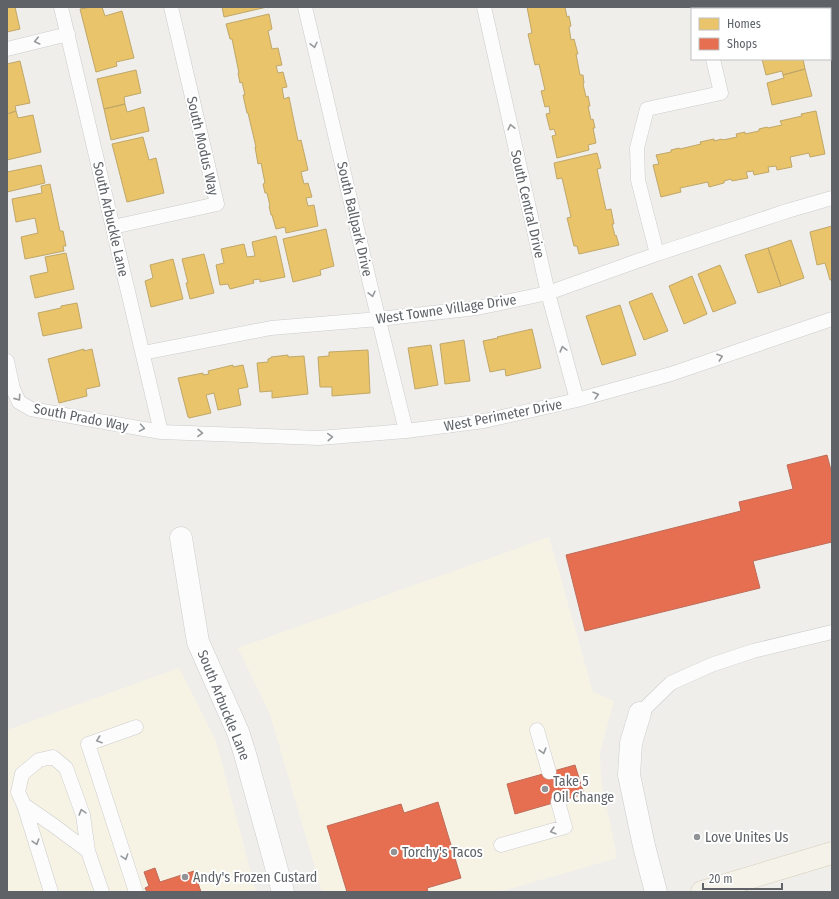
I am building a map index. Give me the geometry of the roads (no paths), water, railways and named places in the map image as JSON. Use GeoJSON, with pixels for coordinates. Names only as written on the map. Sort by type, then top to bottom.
{"type":"FeatureCollection","features":[{"type":"Feature","properties":{"kind":"main road"},"geometry":{"type":"LineString","coordinates":[[702,892],[832,853]]}},
{"type":"Feature","properties":{"kind":"street","name":"South Arbuckle Lane"},"geometry":{"type":"LineString","coordinates":[[181,538],[198,642],[238,732],[283,892]]}},
{"type":"Feature","properties":{"kind":"street"},"geometry":{"type":"LineString","coordinates":[[640,713],[630,743],[629,775],[644,846],[656,892]]}},
{"type":"Feature","properties":{"kind":"lane","name":"South Arbuckle Lane"},"geometry":{"type":"LineString","coordinates":[[61,7],[161,432]]}},
{"type":"Feature","properties":{"kind":"lane","name":"South Modus Way"},"geometry":{"type":"LineString","coordinates":[[113,227],[217,204],[171,7]]}},
{"type":"Feature","properties":{"kind":"lane","name":"South Ballpark Drive"},"geometry":{"type":"LineString","coordinates":[[305,7],[406,432]]}},
{"type":"Feature","properties":{"kind":"lane","name":"South Central Drive"},"geometry":{"type":"LineString","coordinates":[[484,7],[548,293],[577,400]]}},
{"type":"Feature","properties":{"kind":"lane"},"geometry":{"type":"LineString","coordinates":[[7,49],[68,34]]}},
{"type":"Feature","properties":{"kind":"lane"},"geometry":{"type":"LineString","coordinates":[[657,254],[638,180],[637,148],[646,110],[721,93],[713,60]]}},
{"type":"Feature","properties":{"kind":"lane","name":"West Towne Village Drive"},"geometry":{"type":"LineString","coordinates":[[143,353],[271,328],[379,319],[477,308],[548,293],[657,254],[787,211],[832,198]]}},
{"type":"Feature","properties":{"kind":"lane","name":"West Perimeter Drive"},"geometry":{"type":"LineString","coordinates":[[161,432],[319,438],[406,432],[484,421],[577,400],[672,374],[832,319]]}},
{"type":"Feature","properties":{"kind":"lane","name":"South Prado Way"},"geometry":{"type":"LineString","coordinates":[[7,362],[13,389],[19,402],[31,409],[161,432]]}},
{"type":"Feature","properties":{"kind":"lane"},"geometry":{"type":"LineString","coordinates":[[640,713],[671,683],[711,665],[753,651],[832,632]]}},
{"type":"Feature","properties":{"kind":"lane"},"geometry":{"type":"LineString","coordinates":[[136,727],[88,744],[136,892]]}},
{"type":"Feature","properties":{"kind":"lane"},"geometry":{"type":"LineString","coordinates":[[537,730],[549,772]]}},
{"type":"Feature","properties":{"kind":"lane"},"geometry":{"type":"LineString","coordinates":[[52,892],[24,805],[18,792],[22,774],[39,760],[53,757],[66,768],[83,815],[88,850],[102,892]]}},
{"type":"Feature","properties":{"kind":"lane"},"geometry":{"type":"LineString","coordinates":[[502,846],[565,827],[558,802]]}},
{"type":"Feature","properties":{"kind":"lane"},"geometry":{"type":"LineString","coordinates":[[24,805],[88,850]]}},
{"type":"Feature","properties":{"kind":"place","name":"Take 5 Oil Change"},"geometry":{"type":"Point","coordinates":[545,789]}},
{"type":"Feature","properties":{"kind":"place","name":"Love Unites Us"},"geometry":{"type":"Point","coordinates":[697,837]}},
{"type":"Feature","properties":{"kind":"place","name":"Torchy's Tacos"},"geometry":{"type":"Point","coordinates":[394,852]}},
{"type":"Feature","properties":{"kind":"place","name":"Andy's Frozen Custard"},"geometry":{"type":"Point","coordinates":[185,877]}}]}
